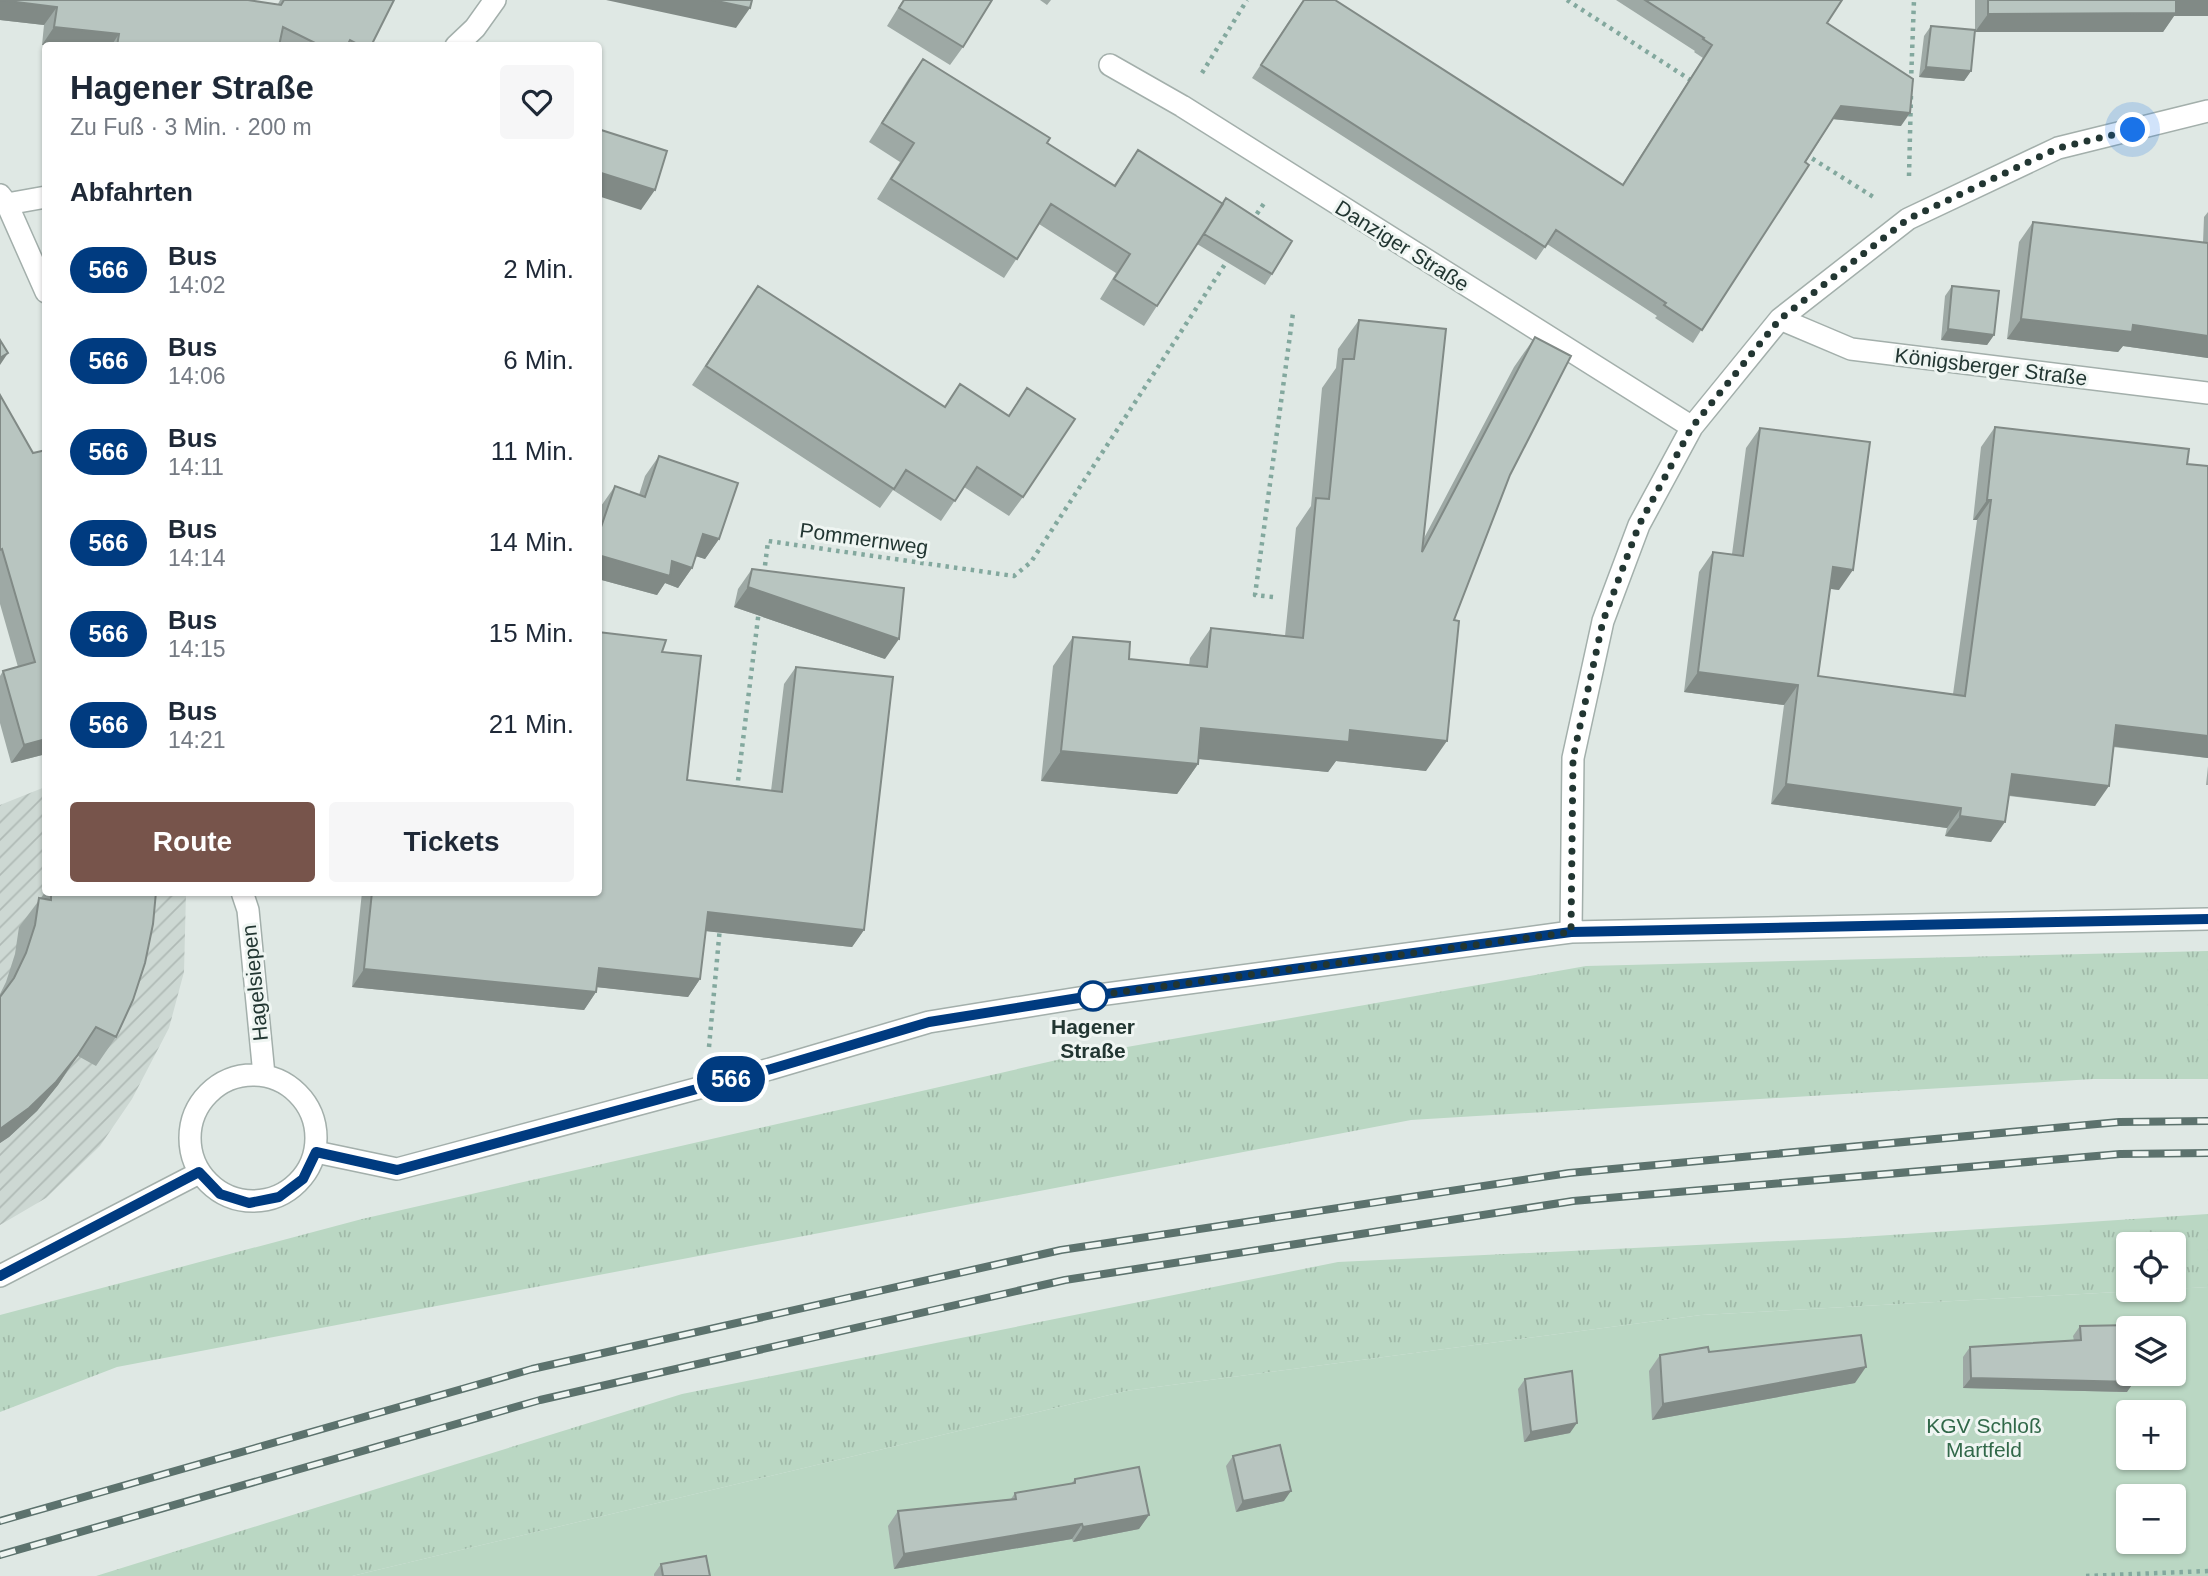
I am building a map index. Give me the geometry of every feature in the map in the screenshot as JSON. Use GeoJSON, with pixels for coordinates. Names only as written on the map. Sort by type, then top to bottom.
{"type":"FeatureCollection","features":[{"type":"Feature","properties":{"kind":"street"},"geometry":{"type":"LineString","coordinates":[[460,42],[475,28],[495,0]]}},
{"type":"Feature","properties":{"kind":"street","name":"Danziger Straße"},"geometry":{"type":"LineString","coordinates":[[1111,65],[1182,106],[1692,427]]}},
{"type":"Feature","properties":{"kind":"street"},"geometry":{"type":"LineString","coordinates":[[1571,932],[1573,758],[1603,621],[1639,525],[1692,427],[1780,319],[1908,219],[2058,148],[2208,111]]}},
{"type":"Feature","properties":{"kind":"street"},"geometry":{"type":"LineString","coordinates":[[42,197],[3,200],[42,283]]}},
{"type":"Feature","properties":{"kind":"street","name":"Königsberger Straße"},"geometry":{"type":"LineString","coordinates":[[1780,319],[1851,349],[2208,393]]}},
{"type":"Feature","properties":{"kind":"street","name":"Hagelsiepen"},"geometry":{"type":"LineString","coordinates":[[243,896],[247,910],[264,1075]]}},
{"type":"Feature","properties":{"kind":"street"},"geometry":{"type":"LineString","coordinates":[[316,1152],[397,1170],[929,1022],[1091,996],[1571,932],[2208,919]]}},
{"type":"Feature","properties":{"kind":"street"},"geometry":{"type":"LineString","coordinates":[[239,1075],[264,1075],[288,1084],[307,1102],[316,1126],[316,1152],[303,1179],[279,1197],[249,1203],[220,1194],[199,1172],[190,1150],[190,1126],[200,1103],[217,1085],[239,1075]]}},
{"type":"Feature","properties":{"kind":"street"},"geometry":{"type":"LineString","coordinates":[[0,1276],[199,1172]]}},
{"type":"Feature","properties":{"kind":"path"},"geometry":{"type":"LineString","coordinates":[[1182,106],[1247,0]]}},
{"type":"Feature","properties":{"kind":"path"},"geometry":{"type":"LineString","coordinates":[[1567,0],[1701,87]]}},
{"type":"Feature","properties":{"kind":"path"},"geometry":{"type":"LineString","coordinates":[[1908,219],[1914,0]]}},
{"type":"Feature","properties":{"kind":"path"},"geometry":{"type":"LineString","coordinates":[[1804,153],[1908,219]]}},
{"type":"Feature","properties":{"kind":"path"},"geometry":{"type":"LineString","coordinates":[[1247,229],[1284,172]]}},
{"type":"Feature","properties":{"kind":"path","name":"Pommernweg"},"geometry":{"type":"LineString","coordinates":[[763,583],[768,541],[1014,576],[1031,562],[1232,253]]}},
{"type":"Feature","properties":{"kind":"path"},"geometry":{"type":"LineString","coordinates":[[1273,597],[1255,595],[1293,313]]}},
{"type":"Feature","properties":{"kind":"path"},"geometry":{"type":"LineString","coordinates":[[736,790],[761,596]]}},
{"type":"Feature","properties":{"kind":"path"},"geometry":{"type":"LineString","coordinates":[[712,1084],[709,1036],[721,918]]}},
{"type":"Feature","properties":{"kind":"path"},"geometry":{"type":"LineString","coordinates":[[2086,1576],[2208,1571]]}},
{"type":"Feature","properties":{"kind":"shaded area"},"geometry":{"type":"Polygon","coordinates":[[[42,788],[42,896],[186,896],[184,972],[169,1028],[132,1099],[100,1146],[46,1198],[0,1225],[0,805],[42,788]]]}},
{"type":"Feature","properties":{"kind":"green space"},"geometry":{"type":"Polygon","coordinates":[[[2208,951],[2208,1079],[2093,1079],[1411,1120],[117,1367],[0,1412],[0,1315],[362,1219],[1070,1057],[1586,966],[2208,951]]]}},
{"type":"Feature","properties":{"kind":"green space"},"geometry":{"type":"Polygon","coordinates":[[[2208,1214],[2208,1287],[2186,1288],[2186,1232],[2116,1232],[2116,1292],[1701,1315],[1126,1391],[352,1576],[96,1576],[682,1394],[1338,1262],[1845,1238],[2208,1214]]]}},
{"type":"Feature","properties":{"kind":"green space","name":"KGV Schloß Martfeld"},"geometry":{"type":"Polygon","coordinates":[[[2208,1287],[2208,1576],[352,1576],[1126,1391],[1701,1315],[2116,1292],[2116,1302],[2186,1302],[2186,1288],[2208,1287]]]}},
{"type":"Feature","properties":{"kind":"building"},"geometry":{"type":"Polygon","coordinates":[[[0,0],[248,0],[281,5],[284,0],[394,0],[373,42],[313,42],[283,27],[280,42],[118,42],[119,34],[54,27],[57,7],[0,0]]]}},
{"type":"Feature","properties":{"kind":"building"},"geometry":{"type":"Polygon","coordinates":[[[712,0],[752,0],[750,8],[712,0]]]}},
{"type":"Feature","properties":{"kind":"building"},"geometry":{"type":"Polygon","coordinates":[[[904,0],[992,0],[963,47],[899,8],[904,0]]]}},
{"type":"Feature","properties":{"kind":"building"},"geometry":{"type":"Polygon","coordinates":[[[1304,0],[1335,0],[1623,185],[1712,45],[1645,0],[1842,0],[1827,23],[1913,79],[1910,113],[1841,106],[1805,162],[1809,165],[1702,330],[1556,230],[1545,247],[1261,65],[1304,0]]]}},
{"type":"Feature","properties":{"kind":"building"},"geometry":{"type":"Polygon","coordinates":[[[1988,0],[2176,0],[2176,13],[1988,14],[1988,0]]]}},
{"type":"Feature","properties":{"kind":"building"},"geometry":{"type":"Polygon","coordinates":[[[1931,26],[1975,30],[1971,71],[1926,67],[1931,26]]]}},
{"type":"Feature","properties":{"kind":"building"},"geometry":{"type":"Polygon","coordinates":[[[923,59],[1050,138],[1047,143],[1115,186],[1138,150],[1223,204],[1157,306],[1114,279],[1130,254],[1051,204],[1017,259],[891,179],[914,143],[882,123],[923,59]]]}},
{"type":"Feature","properties":{"kind":"building"},"geometry":{"type":"Polygon","coordinates":[[[602,130],[667,151],[655,190],[602,173],[602,130]]]}},
{"type":"Feature","properties":{"kind":"building"},"geometry":{"type":"Polygon","coordinates":[[[1226,198],[1292,241],[1272,274],[1204,234],[1226,198]]]}},
{"type":"Feature","properties":{"kind":"building"},"geometry":{"type":"Polygon","coordinates":[[[2033,222],[2208,243],[2208,336],[2133,325],[2132,332],[2021,319],[2033,222]]]}},
{"type":"Feature","properties":{"kind":"building"},"geometry":{"type":"Polygon","coordinates":[[[758,286],[945,407],[960,384],[1009,416],[1027,388],[1075,419],[1023,497],[977,467],[955,501],[906,470],[894,489],[706,366],[758,286]]]}},
{"type":"Feature","properties":{"kind":"building"},"geometry":{"type":"Polygon","coordinates":[[[1952,286],[1999,291],[1994,335],[1948,329],[1952,286]]]}},
{"type":"Feature","properties":{"kind":"building"},"geometry":{"type":"Polygon","coordinates":[[[1359,320],[1446,329],[1422,552],[1535,337],[1571,356],[1510,475],[1454,620],[1459,621],[1447,741],[1350,730],[1349,742],[1201,728],[1198,764],[1061,751],[1073,637],[1130,642],[1129,659],[1207,667],[1211,628],[1303,638],[1316,498],[1329,499],[1343,359],[1354,359],[1359,320]]]}},
{"type":"Feature","properties":{"kind":"building"},"geometry":{"type":"Polygon","coordinates":[[[0,340],[8,353],[0,358],[0,340]]]}},
{"type":"Feature","properties":{"kind":"building"},"geometry":{"type":"Polygon","coordinates":[[[0,395],[33,453],[42,451],[42,740],[24,745],[3,671],[35,662],[2,549],[0,550],[0,395]]]}},
{"type":"Feature","properties":{"kind":"building"},"geometry":{"type":"Polygon","coordinates":[[[1995,427],[2189,449],[2187,464],[2208,466],[2208,736],[2116,725],[2109,786],[2012,774],[2005,822],[1960,816],[1961,808],[1786,784],[1798,685],[1698,672],[1713,552],[1743,556],[1760,428],[1870,442],[1853,570],[1833,567],[1818,676],[1965,696],[1991,500],[1987,500],[1995,427]]]}},
{"type":"Feature","properties":{"kind":"building"},"geometry":{"type":"Polygon","coordinates":[[[659,456],[738,483],[719,539],[703,534],[692,568],[672,561],[670,576],[602,556],[602,524],[615,486],[645,497],[659,456]]]}},
{"type":"Feature","properties":{"kind":"building"},"geometry":{"type":"Polygon","coordinates":[[[752,569],[904,588],[899,639],[748,587],[752,569]]]}},
{"type":"Feature","properties":{"kind":"building"},"geometry":{"type":"Polygon","coordinates":[[[602,632],[666,640],[662,652],[701,656],[687,780],[782,792],[796,667],[893,677],[864,930],[708,912],[700,979],[599,968],[596,992],[364,969],[372,896],[602,896],[602,632]]]}},
{"type":"Feature","properties":{"kind":"building"},"geometry":{"type":"Polygon","coordinates":[[[51,896],[156,896],[145,963],[133,1000],[116,1037],[96,1027],[56,1082],[29,1108],[0,1129],[0,997],[14,978],[26,953],[35,925],[39,898],[51,900],[51,896]]]}},
{"type":"Feature","properties":{"kind":"building"},"geometry":{"type":"Polygon","coordinates":[[[2116,1325],[2116,1382],[1971,1378],[1970,1347],[2081,1340],[2080,1326],[2116,1325]]]}},
{"type":"Feature","properties":{"kind":"building"},"geometry":{"type":"Polygon","coordinates":[[[1861,1335],[1866,1367],[1663,1404],[1660,1355],[1708,1347],[1709,1352],[1861,1335]]]}},
{"type":"Feature","properties":{"kind":"building"},"geometry":{"type":"Polygon","coordinates":[[[1572,1371],[1577,1423],[1531,1432],[1525,1379],[1572,1371]]]}},
{"type":"Feature","properties":{"kind":"building"},"geometry":{"type":"Polygon","coordinates":[[[1280,1445],[1291,1491],[1243,1501],[1233,1456],[1280,1445]]]}},
{"type":"Feature","properties":{"kind":"building"},"geometry":{"type":"Polygon","coordinates":[[[1139,1467],[1149,1515],[904,1554],[898,1511],[1016,1499],[1015,1493],[1075,1483],[1075,1479],[1139,1467]]]}},
{"type":"Feature","properties":{"kind":"building"},"geometry":{"type":"Polygon","coordinates":[[[706,1556],[710,1576],[663,1576],[661,1564],[706,1556]]]}},
{"type":"Feature","properties":{"kind":"railway"},"geometry":{"type":"LineString","coordinates":[[0,1521],[532,1369],[1061,1250],[1569,1173],[2119,1122],[2208,1121]]}},
{"type":"Feature","properties":{"kind":"railway"},"geometry":{"type":"LineString","coordinates":[[0,1555],[540,1400],[1065,1280],[1573,1201],[2120,1154],[2208,1153]]}},
{"type":"Feature","properties":{"kind":"bus line","name":"566"},"geometry":{"type":"LineString","coordinates":[[0,1276],[199,1172],[220,1194],[249,1203],[279,1197],[303,1179],[316,1152],[397,1170],[771,1069],[929,1022],[1091,996],[1571,932],[2208,919]]}},
{"type":"Feature","properties":{"kind":"place","name":"Hagener Straße"},"geometry":{"type":"Point","coordinates":[1093,996]}},
{"type":"Feature","properties":{"kind":"route"},"geometry":{"type":"LineString","coordinates":[[1093,996],[1571,932],[1573,758],[1603,621],[1639,525],[1692,427],[1780,319],[1908,219],[2058,148],[2133,130]]}}]}
